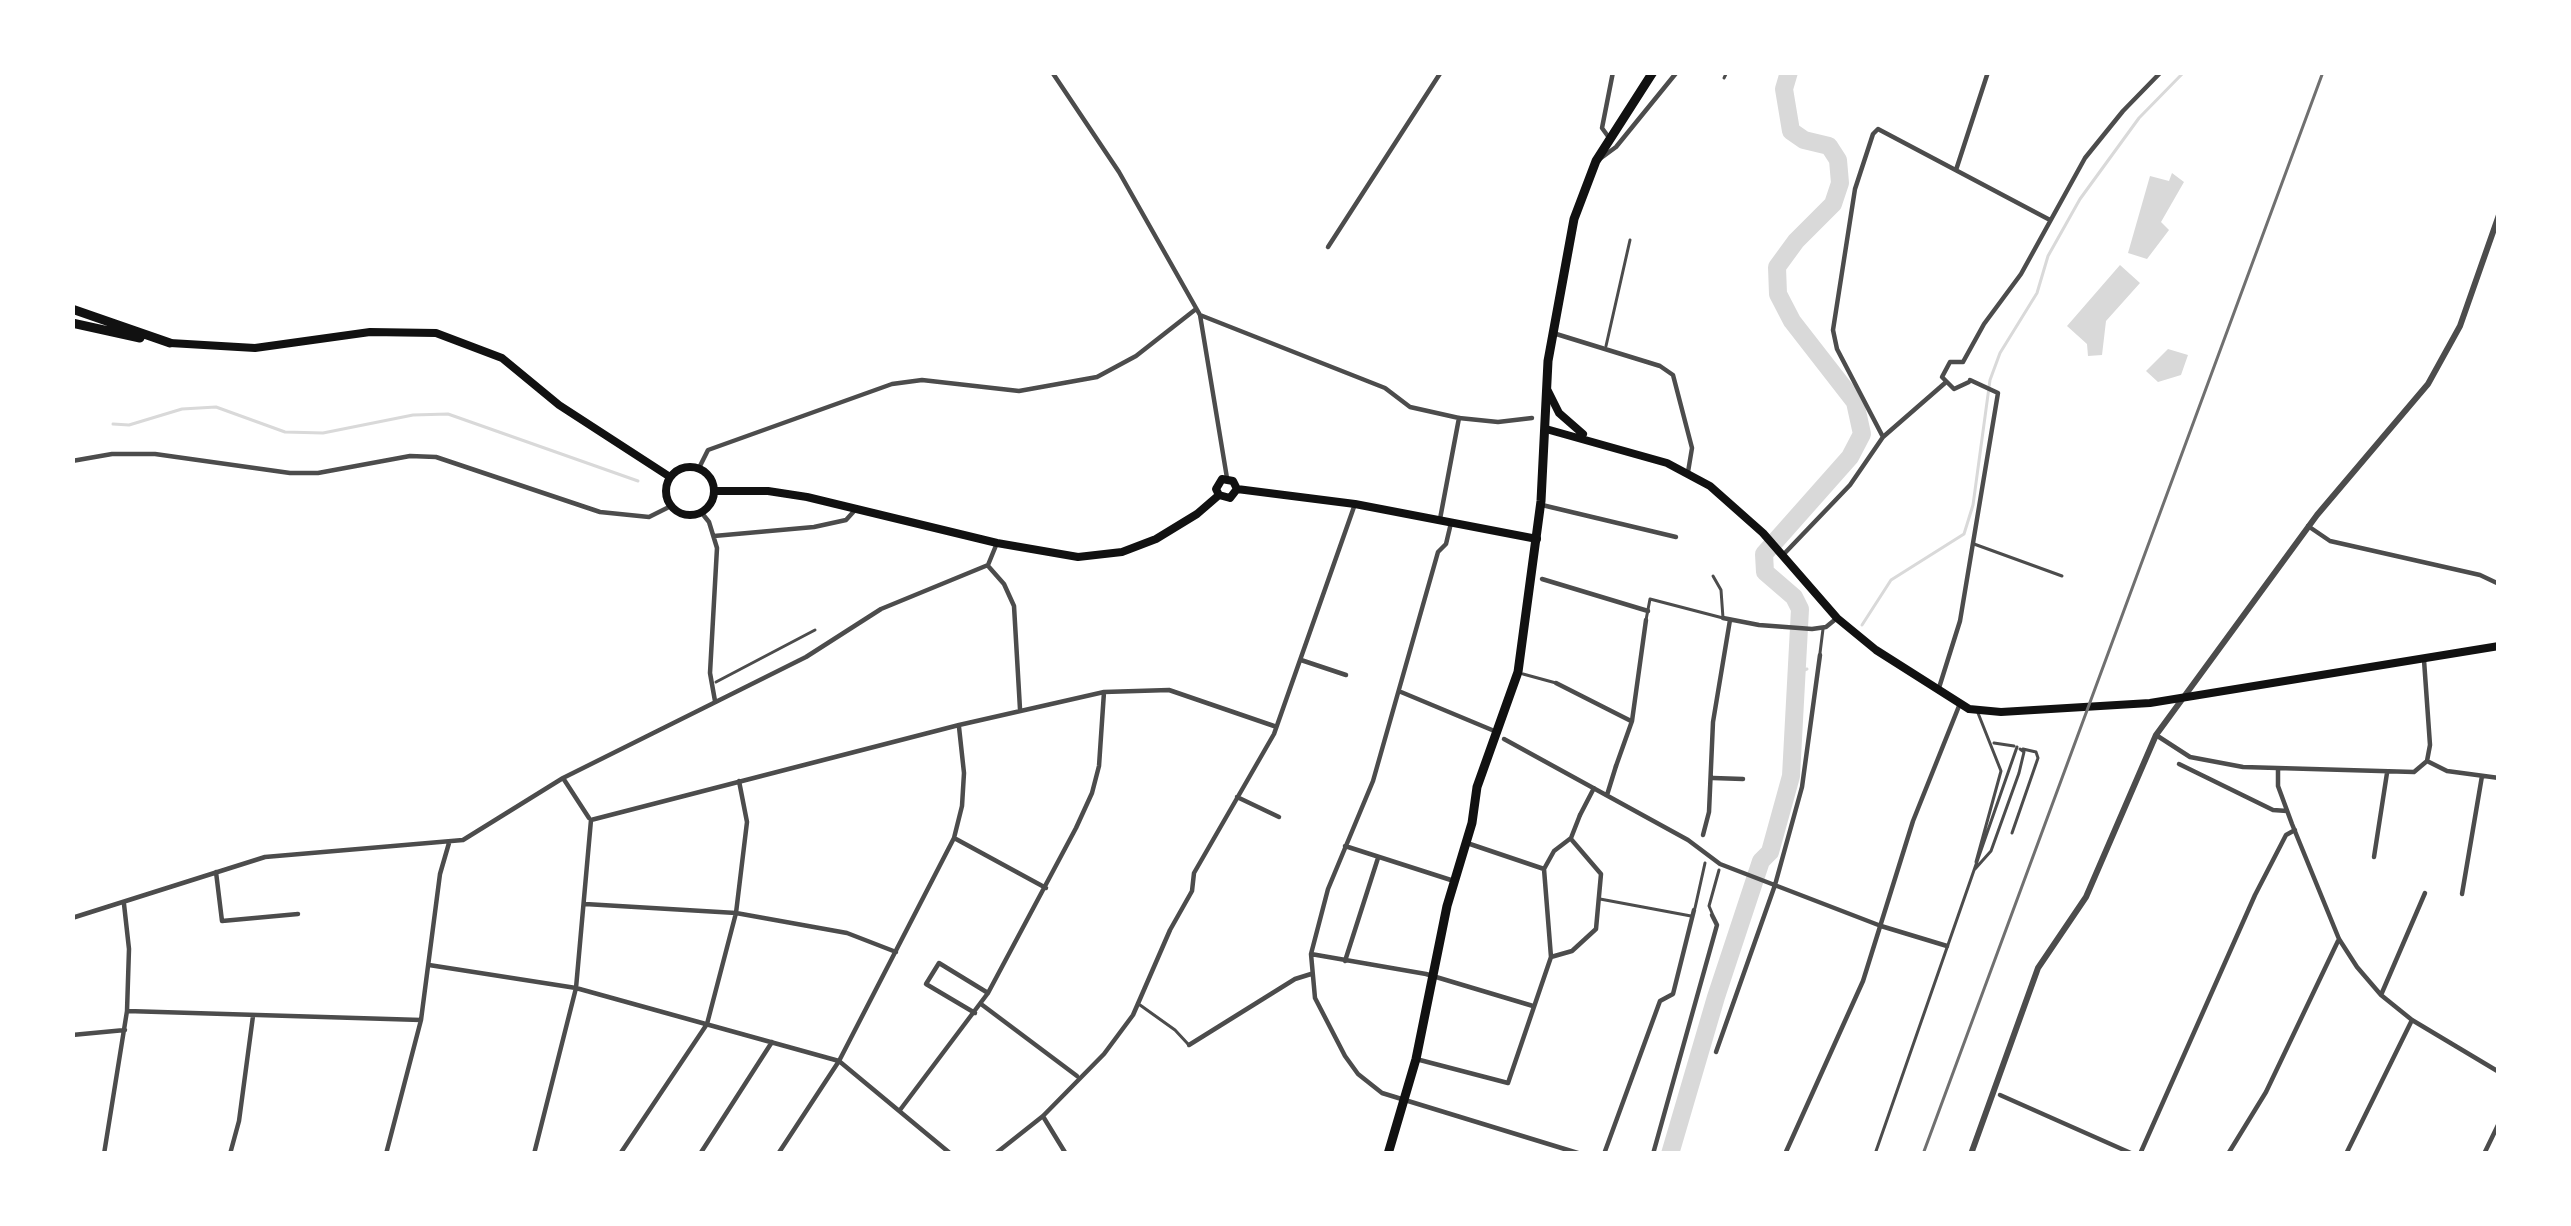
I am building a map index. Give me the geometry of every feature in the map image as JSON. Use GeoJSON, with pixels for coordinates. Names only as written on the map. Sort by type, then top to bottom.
{"type":"FeatureCollection","features":[{"type":"Feature","properties":{"kind":"main road"},"geometry":{"type":"LineString","coordinates":[[1388,1154],[1416,1059],[1477,787],[1518,672],[1541,505],[1553,333],[1574,219],[1596,161],[1653,72]]}},
{"type":"Feature","properties":{"kind":"main road"},"geometry":{"type":"LineString","coordinates":[[72,309],[170,343]]}},
{"type":"Feature","properties":{"kind":"main road"},"geometry":{"type":"LineString","coordinates":[[72,322],[170,343],[255,348],[370,332],[436,333],[502,358],[559,405],[670,477]]}},
{"type":"Feature","properties":{"kind":"main road"},"geometry":{"type":"LineString","coordinates":[[1547,389],[1559,413],[1589,438]]}},
{"type":"Feature","properties":{"kind":"main road"},"geometry":{"type":"LineString","coordinates":[[1546,429],[1589,438],[1688,472],[1719,492],[1763,533],[1838,618],[1959,706],[1977,710],[2150,703],[2499,646]]}},
{"type":"Feature","properties":{"kind":"main road"},"geometry":{"type":"LineString","coordinates":[[685,467],[699,469],[712,480],[710,504],[701,512],[682,514],[671,506],[665,488],[670,477],[685,467]]}},
{"type":"Feature","properties":{"kind":"main road"},"geometry":{"type":"LineString","coordinates":[[1219,495],[1217,485],[1227,478],[1237,489]]}},
{"type":"Feature","properties":{"kind":"main road"},"geometry":{"type":"LineString","coordinates":[[1219,495],[1230,498],[1237,489]]}},
{"type":"Feature","properties":{"kind":"main road"},"geometry":{"type":"LineString","coordinates":[[1237,489],[1355,505],[1537,539]]}},
{"type":"Feature","properties":{"kind":"main road"},"geometry":{"type":"LineString","coordinates":[[714,491],[768,491],[1064,556],[1123,552],[1173,530],[1219,495]]}},
{"type":"Feature","properties":{"kind":"street"},"geometry":{"type":"LineString","coordinates":[[1052,72],[1119,172],[1198,312],[1227,478]]}},
{"type":"Feature","properties":{"kind":"street"},"geometry":{"type":"LineString","coordinates":[[1328,247],[1441,72]]}},
{"type":"Feature","properties":{"kind":"street"},"geometry":{"type":"LineString","coordinates":[[1610,139],[1602,128],[1613,72]]}},
{"type":"Feature","properties":{"kind":"street"},"geometry":{"type":"LineString","coordinates":[[1596,161],[1616,147],[1677,72]]}},
{"type":"Feature","properties":{"kind":"street"},"geometry":{"type":"LineString","coordinates":[[1956,170],[1988,72]]}},
{"type":"Feature","properties":{"kind":"street"},"geometry":{"type":"LineString","coordinates":[[1964,362],[2097,141],[2161,72]]}},
{"type":"Feature","properties":{"kind":"street"},"geometry":{"type":"LineString","coordinates":[[1882,437],[1837,349],[1833,330],[1858,176],[1873,134],[1878,129],[2050,220]]}},
{"type":"Feature","properties":{"kind":"street"},"geometry":{"type":"LineString","coordinates":[[1971,1154],[1997,1094],[2038,968],[2086,897],[2156,735],[2308,526],[2428,383],[2460,326],[2499,215]]}},
{"type":"Feature","properties":{"kind":"street"},"geometry":{"type":"LineString","coordinates":[[1198,312],[1385,388],[1410,407],[1498,422],[1532,418]]}},
{"type":"Feature","properties":{"kind":"street"},"geometry":{"type":"LineString","coordinates":[[699,469],[708,450],[892,384],[922,380],[1019,391],[1097,377],[1198,312]]}},
{"type":"Feature","properties":{"kind":"street"},"geometry":{"type":"LineString","coordinates":[[1553,333],[1606,347],[1673,375],[1692,448],[1688,472]]}},
{"type":"Feature","properties":{"kind":"street"},"geometry":{"type":"LineString","coordinates":[[1964,362],[1970,380]]}},
{"type":"Feature","properties":{"kind":"street"},"geometry":{"type":"LineString","coordinates":[[1964,362],[1947,364],[1942,373],[1945,383],[1957,389],[1970,380]]}},
{"type":"Feature","properties":{"kind":"street"},"geometry":{"type":"LineString","coordinates":[[1938,692],[1960,621],[1998,393],[1970,380]]}},
{"type":"Feature","properties":{"kind":"street"},"geometry":{"type":"LineString","coordinates":[[1779,552],[1850,484],[1882,437],[1945,383]]}},
{"type":"Feature","properties":{"kind":"street"},"geometry":{"type":"LineString","coordinates":[[1439,521],[1459,418]]}},
{"type":"Feature","properties":{"kind":"street"},"geometry":{"type":"LineString","coordinates":[[72,461],[112,454],[155,454],[304,473],[410,456],[436,457],[600,512],[649,518],[671,506]]}},
{"type":"Feature","properties":{"kind":"street"},"geometry":{"type":"LineString","coordinates":[[994,1154],[1043,1116],[1104,1054],[1138,1004],[1192,891],[1194,873],[1274,734],[1355,505]]}},
{"type":"Feature","properties":{"kind":"street"},"geometry":{"type":"LineString","coordinates":[[1541,505],[1676,537]]}},
{"type":"Feature","properties":{"kind":"street"},"geometry":{"type":"LineString","coordinates":[[714,536],[814,527],[846,520],[856,509]]}},
{"type":"Feature","properties":{"kind":"street"},"geometry":{"type":"LineString","coordinates":[[701,512],[714,536],[715,700]]}},
{"type":"Feature","properties":{"kind":"street"},"geometry":{"type":"LineString","coordinates":[[1451,523],[1446,544],[1438,552],[1372,781],[1328,889],[1311,954],[1311,974],[1323,1018],[1358,1074],[1382,1093],[1580,1154]]}},
{"type":"Feature","properties":{"kind":"street"},"geometry":{"type":"LineString","coordinates":[[2308,526],[2330,541],[2472,573],[2499,584]]}},
{"type":"Feature","properties":{"kind":"street"},"geometry":{"type":"LineString","coordinates":[[72,918],[285,854],[463,840],[563,778],[806,657],[880,609],[988,566],[997,543]]}},
{"type":"Feature","properties":{"kind":"street"},"geometry":{"type":"LineString","coordinates":[[988,566],[1004,584],[1014,606],[1020,710]]}},
{"type":"Feature","properties":{"kind":"street"},"geometry":{"type":"LineString","coordinates":[[1542,579],[1648,611]]}},
{"type":"Feature","properties":{"kind":"street"},"geometry":{"type":"LineString","coordinates":[[1698,848],[1709,812],[1713,722],[1726,619],[1823,628],[1838,618]]}},
{"type":"Feature","properties":{"kind":"street"},"geometry":{"type":"LineString","coordinates":[[1606,795],[1632,721],[1646,620]]}},
{"type":"Feature","properties":{"kind":"street"},"geometry":{"type":"LineString","coordinates":[[1716,1052],[1775,885],[1802,788],[1820,655]]}},
{"type":"Feature","properties":{"kind":"street"},"geometry":{"type":"LineString","coordinates":[[2156,735],[2200,760],[2278,769],[2414,772],[2427,761],[2430,745],[2423,657]]}},
{"type":"Feature","properties":{"kind":"street"},"geometry":{"type":"LineString","coordinates":[[1301,660],[1346,676]]}},
{"type":"Feature","properties":{"kind":"street"},"geometry":{"type":"LineString","coordinates":[[1556,683],[1632,721]]}},
{"type":"Feature","properties":{"kind":"street"},"geometry":{"type":"LineString","coordinates":[[591,820],[959,724],[1104,692],[1169,691],[1274,726]]}},
{"type":"Feature","properties":{"kind":"street"},"geometry":{"type":"LineString","coordinates":[[899,1111],[981,1004],[1046,888],[1092,793],[1099,766],[1104,692]]}},
{"type":"Feature","properties":{"kind":"street"},"geometry":{"type":"LineString","coordinates":[[1401,692],[1492,730]]}},
{"type":"Feature","properties":{"kind":"street"},"geometry":{"type":"LineString","coordinates":[[1784,1154],[1863,981],[1924,790],[1959,706]]}},
{"type":"Feature","properties":{"kind":"street"},"geometry":{"type":"LineString","coordinates":[[778,1154],[839,1060],[955,838],[964,773],[959,724]]}},
{"type":"Feature","properties":{"kind":"street"},"geometry":{"type":"LineString","coordinates":[[1504,739],[1709,854],[1720,867],[1948,946]]}},
{"type":"Feature","properties":{"kind":"street"},"geometry":{"type":"LineString","coordinates":[[2427,761],[2447,771],[2499,778]]}},
{"type":"Feature","properties":{"kind":"street"},"geometry":{"type":"LineString","coordinates":[[2179,764],[2273,810],[2287,811]]}},
{"type":"Feature","properties":{"kind":"street"},"geometry":{"type":"LineString","coordinates":[[2278,769],[2278,786],[2338,939],[2380,995],[2412,1021],[2499,1072]]}},
{"type":"Feature","properties":{"kind":"street"},"geometry":{"type":"LineString","coordinates":[[2374,857],[2387,773]]}},
{"type":"Feature","properties":{"kind":"street"},"geometry":{"type":"LineString","coordinates":[[2462,894],[2482,776]]}},
{"type":"Feature","properties":{"kind":"street"},"geometry":{"type":"LineString","coordinates":[[534,1154],[576,988],[586,904],[591,820],[563,778]]}},
{"type":"Feature","properties":{"kind":"street"},"geometry":{"type":"LineString","coordinates":[[1711,778],[1743,779]]}},
{"type":"Feature","properties":{"kind":"street"},"geometry":{"type":"LineString","coordinates":[[620,1154],[707,1024],[736,913],[747,821],[739,781]]}},
{"type":"Feature","properties":{"kind":"street"},"geometry":{"type":"LineString","coordinates":[[1416,1059],[1508,1083],[1551,957],[1544,868],[1554,851],[1571,838],[1594,788]]}},
{"type":"Feature","properties":{"kind":"street"},"geometry":{"type":"LineString","coordinates":[[1238,797],[1279,818]]}},
{"type":"Feature","properties":{"kind":"street"},"geometry":{"type":"LineString","coordinates":[[1997,1094],[2136,1154],[2255,895],[2286,835],[2294,830]]}},
{"type":"Feature","properties":{"kind":"street"},"geometry":{"type":"LineString","coordinates":[[955,838],[1046,888]]}},
{"type":"Feature","properties":{"kind":"street"},"geometry":{"type":"LineString","coordinates":[[1551,957],[1572,951],[1592,934],[1599,898],[1601,874],[1571,838]]}},
{"type":"Feature","properties":{"kind":"street"},"geometry":{"type":"LineString","coordinates":[[386,1154],[421,1020],[448,843]]}},
{"type":"Feature","properties":{"kind":"street"},"geometry":{"type":"LineString","coordinates":[[1467,843],[1544,868]]}},
{"type":"Feature","properties":{"kind":"street"},"geometry":{"type":"LineString","coordinates":[[1345,846],[1454,881]]}},
{"type":"Feature","properties":{"kind":"street"},"geometry":{"type":"LineString","coordinates":[[1705,862],[1709,854]]}},
{"type":"Feature","properties":{"kind":"street"},"geometry":{"type":"LineString","coordinates":[[1345,961],[1378,858]]}},
{"type":"Feature","properties":{"kind":"street"},"geometry":{"type":"LineString","coordinates":[[216,872],[222,921],[298,914]]}},
{"type":"Feature","properties":{"kind":"street"},"geometry":{"type":"LineString","coordinates":[[2380,995],[2425,893]]}},
{"type":"Feature","properties":{"kind":"street"},"geometry":{"type":"LineString","coordinates":[[104,1154],[127,1011],[129,949],[123,903]]}},
{"type":"Feature","properties":{"kind":"street"},"geometry":{"type":"LineString","coordinates":[[586,904],[736,913],[847,933],[896,952]]}},
{"type":"Feature","properties":{"kind":"street"},"geometry":{"type":"LineString","coordinates":[[1604,1154],[1660,1001],[1673,994],[1693,913]]}},
{"type":"Feature","properties":{"kind":"street"},"geometry":{"type":"LineString","coordinates":[[1653,1154],[1717,925],[1712,915]]}},
{"type":"Feature","properties":{"kind":"street"},"geometry":{"type":"LineString","coordinates":[[2228,1154],[2266,1092],[2338,939]]}},
{"type":"Feature","properties":{"kind":"street"},"geometry":{"type":"LineString","coordinates":[[1311,954],[1432,975],[1534,1006]]}},
{"type":"Feature","properties":{"kind":"street"},"geometry":{"type":"LineString","coordinates":[[975,1013],[926,984],[938,963],[988,993]]}},
{"type":"Feature","properties":{"kind":"street"},"geometry":{"type":"LineString","coordinates":[[429,964],[576,988],[839,1060],[951,1154]]}},
{"type":"Feature","properties":{"kind":"street"},"geometry":{"type":"LineString","coordinates":[[1189,1045],[1295,979],[1311,974]]}},
{"type":"Feature","properties":{"kind":"street"},"geometry":{"type":"LineString","coordinates":[[981,1004],[1079,1077]]}},
{"type":"Feature","properties":{"kind":"street"},"geometry":{"type":"LineString","coordinates":[[127,1011],[421,1020]]}},
{"type":"Feature","properties":{"kind":"street"},"geometry":{"type":"LineString","coordinates":[[230,1154],[253,1016]]}},
{"type":"Feature","properties":{"kind":"street"},"geometry":{"type":"LineString","coordinates":[[2346,1154],[2412,1021]]}},
{"type":"Feature","properties":{"kind":"street"},"geometry":{"type":"LineString","coordinates":[[72,1035],[125,1030]]}},
{"type":"Feature","properties":{"kind":"street"},"geometry":{"type":"LineString","coordinates":[[700,1154],[772,1042]]}},
{"type":"Feature","properties":{"kind":"street"},"geometry":{"type":"LineString","coordinates":[[1043,1116],[1066,1154]]}},
{"type":"Feature","properties":{"kind":"street"},"geometry":{"type":"LineString","coordinates":[[2484,1154],[2499,1124]]}},
{"type":"Feature","properties":{"kind":"lane"},"geometry":{"type":"LineString","coordinates":[[1606,347],[1630,240]]}},
{"type":"Feature","properties":{"kind":"lane"},"geometry":{"type":"LineString","coordinates":[[1973,544],[2062,576]]}},
{"type":"Feature","properties":{"kind":"lane"},"geometry":{"type":"LineString","coordinates":[[1646,620],[1650,599],[1726,619],[1721,590],[1713,576]]}},
{"type":"Feature","properties":{"kind":"lane"},"geometry":{"type":"LineString","coordinates":[[1820,655],[1823,628]]}},
{"type":"Feature","properties":{"kind":"lane"},"geometry":{"type":"LineString","coordinates":[[712,684],[815,630]]}},
{"type":"Feature","properties":{"kind":"lane"},"geometry":{"type":"LineString","coordinates":[[1523,674],[1556,683]]}},
{"type":"Feature","properties":{"kind":"lane"},"geometry":{"type":"LineString","coordinates":[[1875,1154],[1968,892],[2001,771],[1977,710]]}},
{"type":"Feature","properties":{"kind":"lane"},"geometry":{"type":"LineString","coordinates":[[1992,743],[2036,752],[2038,758],[2012,833]]}},
{"type":"Feature","properties":{"kind":"lane"},"geometry":{"type":"LineString","coordinates":[[1974,870],[1991,851],[2019,773],[2024,752],[2018,747]]}},
{"type":"Feature","properties":{"kind":"lane"},"geometry":{"type":"LineString","coordinates":[[1974,870],[2018,747]]}},
{"type":"Feature","properties":{"kind":"lane"},"geometry":{"type":"LineString","coordinates":[[1599,898],[1693,913],[1705,862]]}},
{"type":"Feature","properties":{"kind":"lane"},"geometry":{"type":"LineString","coordinates":[[1712,915],[1709,906],[1720,867]]}},
{"type":"Feature","properties":{"kind":"lane"},"geometry":{"type":"LineString","coordinates":[[1138,1004],[1189,1045]]}},
{"type":"Feature","properties":{"kind":"shaded area"},"geometry":{"type":"Polygon","coordinates":[[[2172,173],[2184,182],[2161,222],[2169,230],[2147,259],[2128,253],[2150,176],[2169,181],[2172,173]]]}},
{"type":"Feature","properties":{"kind":"shaded area"},"geometry":{"type":"Polygon","coordinates":[[[2120,265],[2140,283],[2106,321],[2102,355],[2088,356],[2087,344],[2067,326],[2120,265]]]}},
{"type":"Feature","properties":{"kind":"shaded area"},"geometry":{"type":"Polygon","coordinates":[[[2168,349],[2188,355],[2181,375],[2158,382],[2146,371],[2168,349]]]}},
{"type":"Feature","properties":{"kind":"waterway"},"geometry":{"type":"LineString","coordinates":[[1670,1154],[1716,997],[1761,861],[1770,852],[1791,776],[1800,609],[1794,597],[1765,572],[1764,554],[1850,457],[1862,434],[1855,402],[1792,321],[1778,294],[1777,267],[1833,204],[1840,183],[1838,160],[1829,146],[1791,131],[1784,89],[1789,72]]}},
{"type":"Feature","properties":{"kind":"waterway"},"geometry":{"type":"LineString","coordinates":[[1862,625],[1891,580],[1964,534],[1973,505],[1990,380],[2000,353],[2037,293],[2048,256],[2080,199],[2139,118],[2184,72]]}},
{"type":"Feature","properties":{"kind":"waterway"},"geometry":{"type":"LineString","coordinates":[[113,424],[216,407],[285,432],[323,433],[413,415],[448,414],[638,481]]}},
{"type":"Feature","properties":{"kind":"waterway"},"geometry":{"type":"LineString","coordinates":[[1798,672],[1807,669]]}},
{"type":"Feature","properties":{"kind":"railway"},"geometry":{"type":"LineString","coordinates":[[1923,1154],[2323,72]]}}]}
